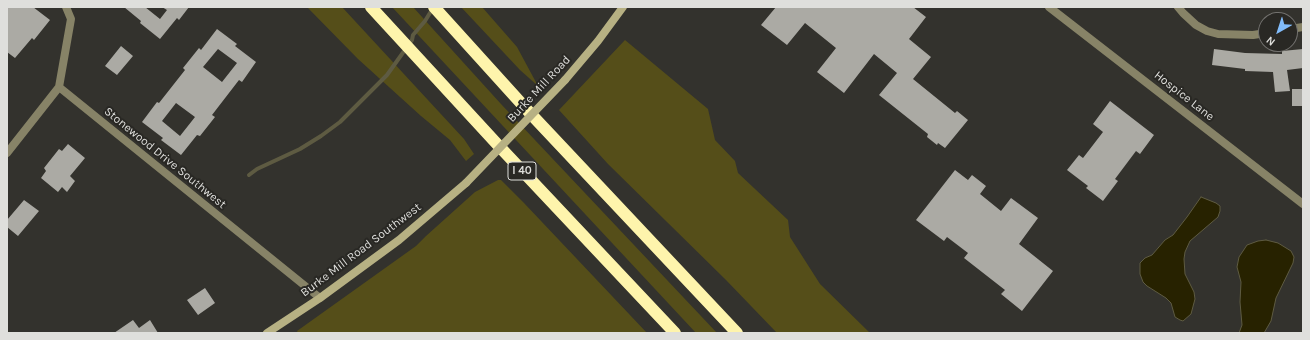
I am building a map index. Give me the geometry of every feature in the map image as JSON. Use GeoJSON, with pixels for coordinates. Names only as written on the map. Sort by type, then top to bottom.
{"type":"FeatureCollection","features":[{"type":"Feature","properties":{"kind":"highway","name":"I 40"},"geometry":{"type":"LineString","coordinates":[[370,7],[675,333]]}},
{"type":"Feature","properties":{"kind":"highway"},"geometry":{"type":"LineString","coordinates":[[434,7],[529,112],[737,333]]}},
{"type":"Feature","properties":{"kind":"street"},"geometry":{"type":"LineString","coordinates":[[7,153],[59,88],[71,19],[66,7]]}},
{"type":"Feature","properties":{"kind":"street","name":"Burke Mill Road"},"geometry":{"type":"LineString","coordinates":[[466,183],[565,80],[598,41],[623,7]]}},
{"type":"Feature","properties":{"kind":"street","name":"Hospice Lane"},"geometry":{"type":"LineString","coordinates":[[1049,7],[1303,204]]}},
{"type":"Feature","properties":{"kind":"street"},"geometry":{"type":"LineString","coordinates":[[1178,7],[1182,13],[1196,25],[1207,31],[1218,34],[1258,34]]}},
{"type":"Feature","properties":{"kind":"street","name":"Stonewood Drive Southwest"},"geometry":{"type":"LineString","coordinates":[[59,88],[320,298]]}},
{"type":"Feature","properties":{"kind":"street","name":"Burke Mill Road Southwest"},"geometry":{"type":"LineString","coordinates":[[267,333],[320,298],[399,240],[466,183]]}},
{"type":"Feature","properties":{"kind":"shaded area"},"geometry":{"type":"Polygon","coordinates":[[[307,7],[342,7],[464,139],[474,154],[466,161],[450,140],[358,59],[307,7]]]}},
{"type":"Feature","properties":{"kind":"shaded area"},"geometry":{"type":"Polygon","coordinates":[[[392,7],[413,7],[501,104],[717,333],[696,333],[392,7]]]}},
{"type":"Feature","properties":{"kind":"shaded area"},"geometry":{"type":"Polygon","coordinates":[[[461,7],[482,7],[517,47],[538,86],[520,70],[461,7]]]}},
{"type":"Feature","properties":{"kind":"shaded area"},"geometry":{"type":"Polygon","coordinates":[[[625,40],[708,109],[715,140],[735,161],[738,173],[788,220],[790,237],[820,284],[870,333],[777,333],[726,280],[608,164],[559,110],[625,40]]]}},
{"type":"Feature","properties":{"kind":"shaded area"},"geometry":{"type":"Polygon","coordinates":[[[498,180],[501,180],[524,203],[647,333],[298,333],[297,331],[416,246],[475,192],[498,180]]]}},
{"type":"Feature","properties":{"kind":"shaded area"},"geometry":{"type":"Polygon","coordinates":[[[1201,197],[1216,203],[1220,206],[1220,211],[1218,217],[1190,241],[1185,252],[1185,274],[1194,292],[1195,299],[1191,314],[1183,321],[1175,317],[1171,303],[1166,298],[1143,282],[1140,274],[1140,263],[1145,258],[1152,255],[1165,240],[1173,235],[1201,197]]]}},
{"type":"Feature","properties":{"kind":"shaded area"},"geometry":{"type":"Polygon","coordinates":[[[1266,240],[1278,243],[1291,251],[1294,257],[1293,263],[1276,298],[1271,321],[1264,333],[1239,333],[1242,325],[1240,302],[1241,282],[1237,267],[1239,257],[1247,245],[1266,240]]]}},
{"type":"Feature","properties":{"kind":"building"},"geometry":{"type":"Polygon","coordinates":[[[7,7],[33,7],[50,20],[34,40],[32,38],[15,58],[7,52],[7,7]]]}},
{"type":"Feature","properties":{"kind":"building"},"geometry":{"type":"Polygon","coordinates":[[[124,7],[145,7],[160,19],[167,10],[162,7],[189,7],[179,20],[177,18],[160,39],[140,23],[141,21],[124,7]]]}},
{"type":"Feature","properties":{"kind":"building"},"geometry":{"type":"Polygon","coordinates":[[[776,7],[913,7],[926,17],[909,39],[931,57],[913,79],[955,113],[957,111],[968,120],[945,148],[938,143],[937,145],[927,137],[928,134],[879,95],[897,73],[874,54],[844,93],[817,72],[836,48],[805,23],[787,45],[761,25],[776,7]]]}},
{"type":"Feature","properties":{"kind":"building"},"geometry":{"type":"Polygon","coordinates":[[[217,29],[237,44],[235,46],[256,62],[242,82],[239,80],[212,115],[215,117],[200,136],[197,135],[181,155],[161,140],[163,138],[142,122],[185,70],[183,68],[199,48],[201,50],[217,29]],[[218,49],[203,67],[222,82],[237,63],[218,49]],[[176,103],[162,121],[180,136],[195,117],[176,103]]]}},
{"type":"Feature","properties":{"kind":"building"},"geometry":{"type":"Polygon","coordinates":[[[121,46],[133,56],[117,75],[105,66],[121,46]]]}},
{"type":"Feature","properties":{"kind":"building"},"geometry":{"type":"Polygon","coordinates":[[[1214,49],[1245,53],[1282,54],[1282,52],[1298,52],[1298,49],[1303,49],[1303,68],[1287,70],[1290,91],[1275,92],[1273,72],[1245,71],[1245,69],[1212,65],[1214,49]]]}},
{"type":"Feature","properties":{"kind":"building"},"geometry":{"type":"Polygon","coordinates":[[[1292,89],[1303,89],[1303,106],[1292,106],[1292,89]]]}},
{"type":"Feature","properties":{"kind":"building"},"geometry":{"type":"Polygon","coordinates":[[[1110,101],[1154,135],[1140,154],[1136,151],[1115,179],[1118,181],[1103,201],[1086,188],[1088,186],[1067,170],[1079,155],[1083,158],[1103,132],[1093,124],[1110,101]]]}},
{"type":"Feature","properties":{"kind":"building"},"geometry":{"type":"Polygon","coordinates":[[[68,144],[85,158],[70,176],[75,181],[67,192],[62,187],[58,192],[41,178],[46,171],[44,168],[59,149],[62,151],[68,144]]]}},
{"type":"Feature","properties":{"kind":"building"},"geometry":{"type":"Polygon","coordinates":[[[955,170],[968,180],[972,175],[986,186],[980,194],[1001,211],[1011,198],[1038,218],[1019,244],[1053,271],[1022,311],[1001,294],[1005,290],[964,258],[968,253],[947,237],[944,241],[916,220],[955,170]]]}},
{"type":"Feature","properties":{"kind":"building"},"geometry":{"type":"Polygon","coordinates":[[[24,200],[39,211],[18,236],[7,227],[7,220],[24,200]]]}},
{"type":"Feature","properties":{"kind":"building"},"geometry":{"type":"Polygon","coordinates":[[[205,288],[215,303],[198,315],[187,300],[205,288]]]}},
{"type":"Feature","properties":{"kind":"building"},"geometry":{"type":"Polygon","coordinates":[[[133,320],[139,328],[150,320],[158,333],[114,333],[133,320]]]}},
{"type":"Feature","properties":{"kind":"waterway"},"geometry":{"type":"LineString","coordinates":[[249,175],[257,169],[300,149],[340,122],[387,75],[412,40],[413,35],[425,21],[433,8]]}}]}
